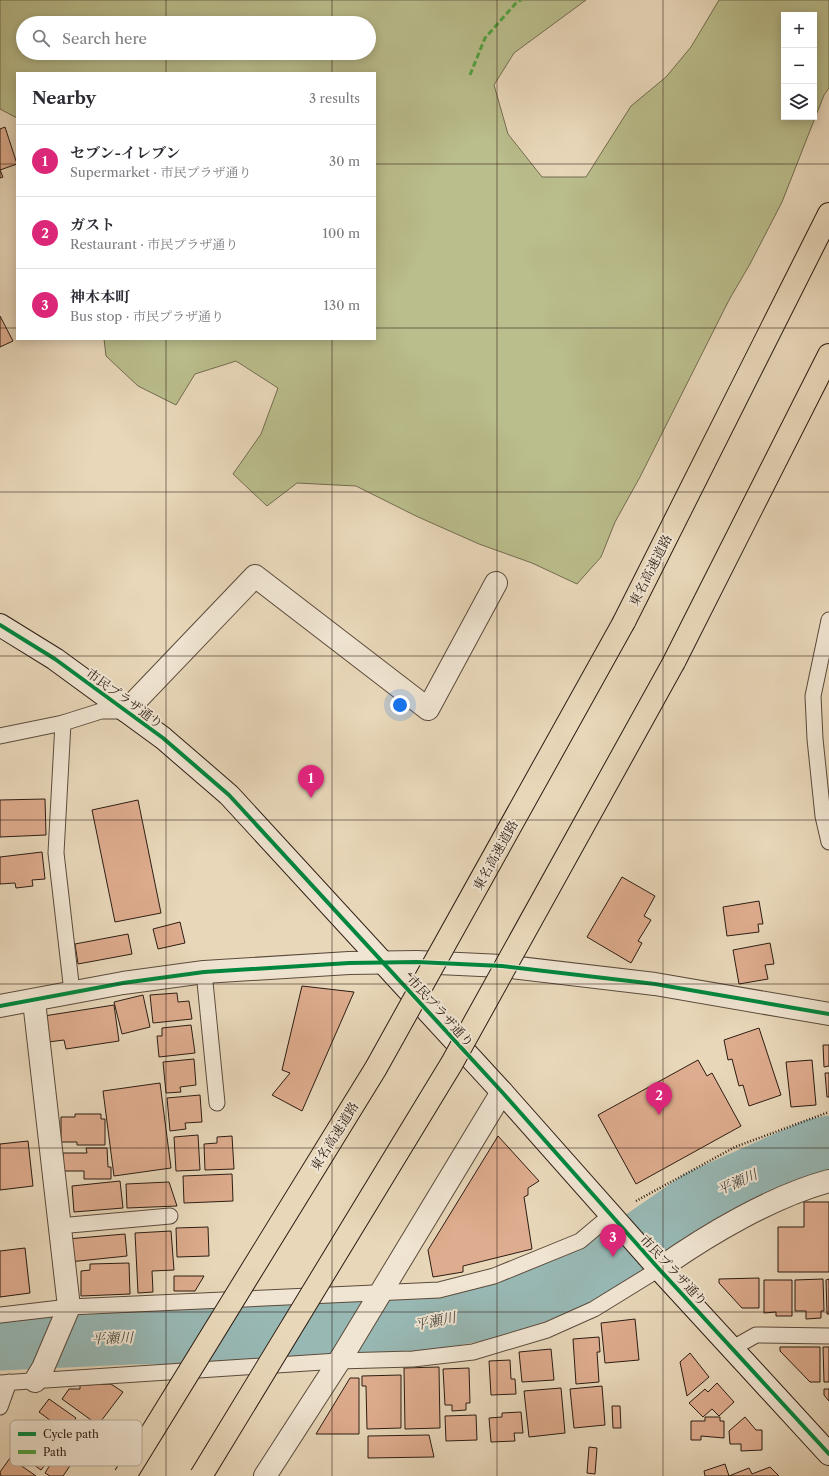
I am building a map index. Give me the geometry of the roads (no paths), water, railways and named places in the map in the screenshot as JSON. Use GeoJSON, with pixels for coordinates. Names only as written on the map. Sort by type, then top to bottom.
{"type":"FeatureCollection","features":[{"type":"Feature","properties":{"kind":"highway","name":"東名高速道路"},"geometry":{"type":"LineString","coordinates":[[142,1448],[376,1068],[624,622],[829,214]]}},
{"type":"Feature","properties":{"kind":"highway"},"geometry":{"type":"LineString","coordinates":[[201,1476],[452,1063],[674,662],[829,355]]}},
{"type":"Feature","properties":{"kind":"highway","name":"東名高速道路"},"geometry":{"type":"LineString","coordinates":[[125,1476],[131,1466]]}},
{"type":"Feature","properties":{"kind":"street"},"geometry":{"type":"LineString","coordinates":[[126,711],[254,576],[428,709],[496,583]]}},
{"type":"Feature","properties":{"kind":"street","name":"市民プラザ通り"},"geometry":{"type":"LineString","coordinates":[[0,625],[55,659],[163,738],[229,795],[502,1092],[656,1266],[829,1454]]}},
{"type":"Feature","properties":{"kind":"street"},"geometry":{"type":"LineString","coordinates":[[1,1002],[34,1000],[72,992],[204,972],[383,962],[502,966],[655,984],[829,1014]]}},
{"type":"Feature","properties":{"kind":"street"},"geometry":{"type":"LineString","coordinates":[[34,1000],[69,1307],[39,1374]]}},
{"type":"Feature","properties":{"kind":"street"},"geometry":{"type":"LineString","coordinates":[[265,1476],[341,1358],[502,1092]]}},
{"type":"Feature","properties":{"kind":"street"},"geometry":{"type":"LineString","coordinates":[[656,1266],[774,1201],[829,1181]]}},
{"type":"Feature","properties":{"kind":"lane"},"geometry":{"type":"LineString","coordinates":[[829,620],[813,696],[815,739],[822,809],[829,842]]}},
{"type":"Feature","properties":{"kind":"lane"},"geometry":{"type":"LineString","coordinates":[[0,736],[64,723],[101,711],[126,711]]}},
{"type":"Feature","properties":{"kind":"lane"},"geometry":{"type":"LineString","coordinates":[[64,723],[56,853],[72,992]]}},
{"type":"Feature","properties":{"kind":"lane"},"geometry":{"type":"LineString","coordinates":[[204,972],[217,1103]]}},
{"type":"Feature","properties":{"kind":"lane"},"geometry":{"type":"LineString","coordinates":[[59,1226],[170,1216]]}},
{"type":"Feature","properties":{"kind":"lane"},"geometry":{"type":"LineString","coordinates":[[0,1315],[69,1307],[439,1290],[494,1276],[580,1241],[614,1218]]}},
{"type":"Feature","properties":{"kind":"lane"},"geometry":{"type":"LineString","coordinates":[[0,1406],[4,1383],[39,1374],[341,1358],[413,1359],[473,1352],[547,1330],[594,1309],[656,1266]]}},
{"type":"Feature","properties":{"kind":"lane"},"geometry":{"type":"LineString","coordinates":[[733,1348],[756,1335],[829,1336]]}},
{"type":"Feature","properties":{"kind":"waterway","name":"平瀬川"},"geometry":{"type":"LineString","coordinates":[[0,1342],[130,1336],[243,1335],[398,1328],[487,1311],[583,1279],[700,1198],[815,1147],[829,1144]]}},
{"type":"Feature","properties":{"kind":"place","name":"セブン-イレブン"},"geometry":{"type":"Point","coordinates":[311,798]}},
{"type":"Feature","properties":{"kind":"place","name":"ガスト"},"geometry":{"type":"Point","coordinates":[659,1115]}},
{"type":"Feature","properties":{"kind":"place","name":"神木本町"},"geometry":{"type":"Point","coordinates":[613,1257]}}]}
